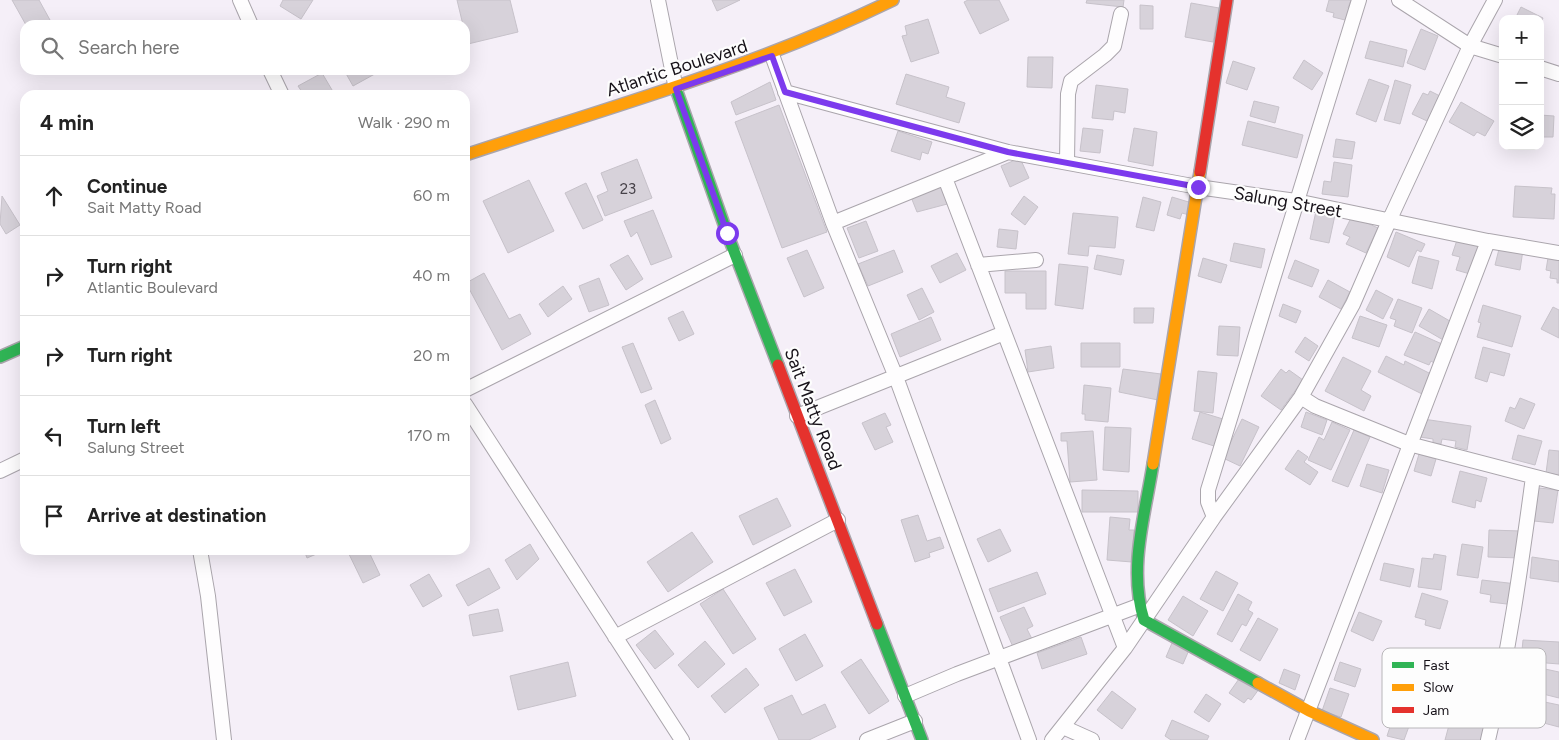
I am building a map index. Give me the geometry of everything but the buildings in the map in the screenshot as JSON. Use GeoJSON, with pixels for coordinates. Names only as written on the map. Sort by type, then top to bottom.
{"type":"FeatureCollection","features":[{"type":"Feature","properties":{"kind":"street"},"geometry":{"type":"LineString","coordinates":[[240,0],[248,20]]}},
{"type":"Feature","properties":{"kind":"street"},"geometry":{"type":"LineString","coordinates":[[658,0],[676,89]]}},
{"type":"Feature","properties":{"kind":"street","name":"Atlantic Boulevard"},"geometry":{"type":"LineString","coordinates":[[470,152],[560,122],[676,89],[772,56],[893,0]]}},
{"type":"Feature","properties":{"kind":"street"},"geometry":{"type":"LineString","coordinates":[[1228,0],[1146,501],[1137,568],[1138,606],[1144,620],[1309,711],[1374,740]]}},
{"type":"Feature","properties":{"kind":"street"},"geometry":{"type":"LineString","coordinates":[[1214,517],[1208,502],[1208,490],[1359,0]]}},
{"type":"Feature","properties":{"kind":"street"},"geometry":{"type":"LineString","coordinates":[[1399,0],[1470,46],[1499,55]]}},
{"type":"Feature","properties":{"kind":"street"},"geometry":{"type":"LineString","coordinates":[[1052,740],[1125,648],[1214,517],[1301,397],[1353,304],[1388,220],[1470,46],[1495,0]]}},
{"type":"Feature","properties":{"kind":"street"},"geometry":{"type":"LineString","coordinates":[[1066,162],[1068,94],[1071,81],[1105,56],[1114,46],[1121,14]]}},
{"type":"Feature","properties":{"kind":"street"},"geometry":{"type":"LineString","coordinates":[[772,56],[833,223],[896,377],[1029,740]]}},
{"type":"Feature","properties":{"kind":"street"},"geometry":{"type":"LineString","coordinates":[[1544,69],[1559,74]]}},
{"type":"Feature","properties":{"kind":"street"},"geometry":{"type":"LineString","coordinates":[[272,75],[280,90]]}},
{"type":"Feature","properties":{"kind":"street","name":"Sait Matty Road"},"geometry":{"type":"LineString","coordinates":[[676,89],[735,255],[922,740]]}},
{"type":"Feature","properties":{"kind":"street","name":"Salung Street"},"geometry":{"type":"LineString","coordinates":[[785,92],[1008,152],[1198,187],[1296,201],[1488,241],[1559,253]]}},
{"type":"Feature","properties":{"kind":"street"},"geometry":{"type":"LineString","coordinates":[[833,223],[1008,152]]}},
{"type":"Feature","properties":{"kind":"street"},"geometry":{"type":"LineString","coordinates":[[945,178],[1125,648]]}},
{"type":"Feature","properties":{"kind":"street"},"geometry":{"type":"LineString","coordinates":[[1297,740],[1408,444],[1488,241]]}},
{"type":"Feature","properties":{"kind":"street"},"geometry":{"type":"LineString","coordinates":[[470,388],[735,255]]}},
{"type":"Feature","properties":{"kind":"street"},"geometry":{"type":"LineString","coordinates":[[978,265],[1036,260]]}},
{"type":"Feature","properties":{"kind":"street"},"geometry":{"type":"LineString","coordinates":[[797,416],[1004,333]]}},
{"type":"Feature","properties":{"kind":"street"},"geometry":{"type":"LineString","coordinates":[[0,357],[20,348]]}},
{"type":"Feature","properties":{"kind":"street"},"geometry":{"type":"LineString","coordinates":[[1301,397],[1315,406],[1408,444],[1559,483]]}},
{"type":"Feature","properties":{"kind":"street"},"geometry":{"type":"LineString","coordinates":[[470,412],[682,740]]}},
{"type":"Feature","properties":{"kind":"street"},"geometry":{"type":"LineString","coordinates":[[0,471],[20,461]]}},
{"type":"Feature","properties":{"kind":"street"},"geometry":{"type":"LineString","coordinates":[[1508,648],[1533,477]]}},
{"type":"Feature","properties":{"kind":"street"},"geometry":{"type":"LineString","coordinates":[[615,637],[838,520]]}},
{"type":"Feature","properties":{"kind":"street"},"geometry":{"type":"LineString","coordinates":[[201,555],[208,596],[224,740]]}},
{"type":"Feature","properties":{"kind":"street"},"geometry":{"type":"LineString","coordinates":[[905,696],[1138,606]]}},
{"type":"Feature","properties":{"kind":"street"},"geometry":{"type":"LineString","coordinates":[[867,740],[915,721]]}},
{"type":"Feature","properties":{"kind":"street"},"geometry":{"type":"LineString","coordinates":[[1063,728],[1092,740]]}},
{"type":"Feature","properties":{"kind":"traffic: fast"},"geometry":{"type":"LineString","coordinates":[[676,89],[727,233],[778,365]]}},
{"type":"Feature","properties":{"kind":"traffic: fast"},"geometry":{"type":"LineString","coordinates":[[0,357],[20,348]]}},
{"type":"Feature","properties":{"kind":"traffic: fast"},"geometry":{"type":"LineString","coordinates":[[1153,464],[1142,522],[1138,562],[1139,601],[1144,620],[1258,683]]}},
{"type":"Feature","properties":{"kind":"traffic: fast"},"geometry":{"type":"LineString","coordinates":[[877,624],[922,740]]}},
{"type":"Feature","properties":{"kind":"traffic: slow"},"geometry":{"type":"LineString","coordinates":[[470,153],[628,103],[735,66],[789,46],[893,0]]}},
{"type":"Feature","properties":{"kind":"traffic: slow"},"geometry":{"type":"LineString","coordinates":[[1153,464],[1200,172]]}},
{"type":"Feature","properties":{"kind":"traffic: slow"},"geometry":{"type":"LineString","coordinates":[[1258,683],[1309,711],[1373,740]]}},
{"type":"Feature","properties":{"kind":"traffic: jam"},"geometry":{"type":"LineString","coordinates":[[1200,172],[1227,0]]}},
{"type":"Feature","properties":{"kind":"traffic: jam"},"geometry":{"type":"LineString","coordinates":[[778,365],[877,624]]}},
{"type":"Feature","properties":{"kind":"route"},"geometry":{"type":"LineString","coordinates":[[727,233],[676,89],[772,56],[785,92],[900,121],[1008,152],[1198,187]]}}]}
